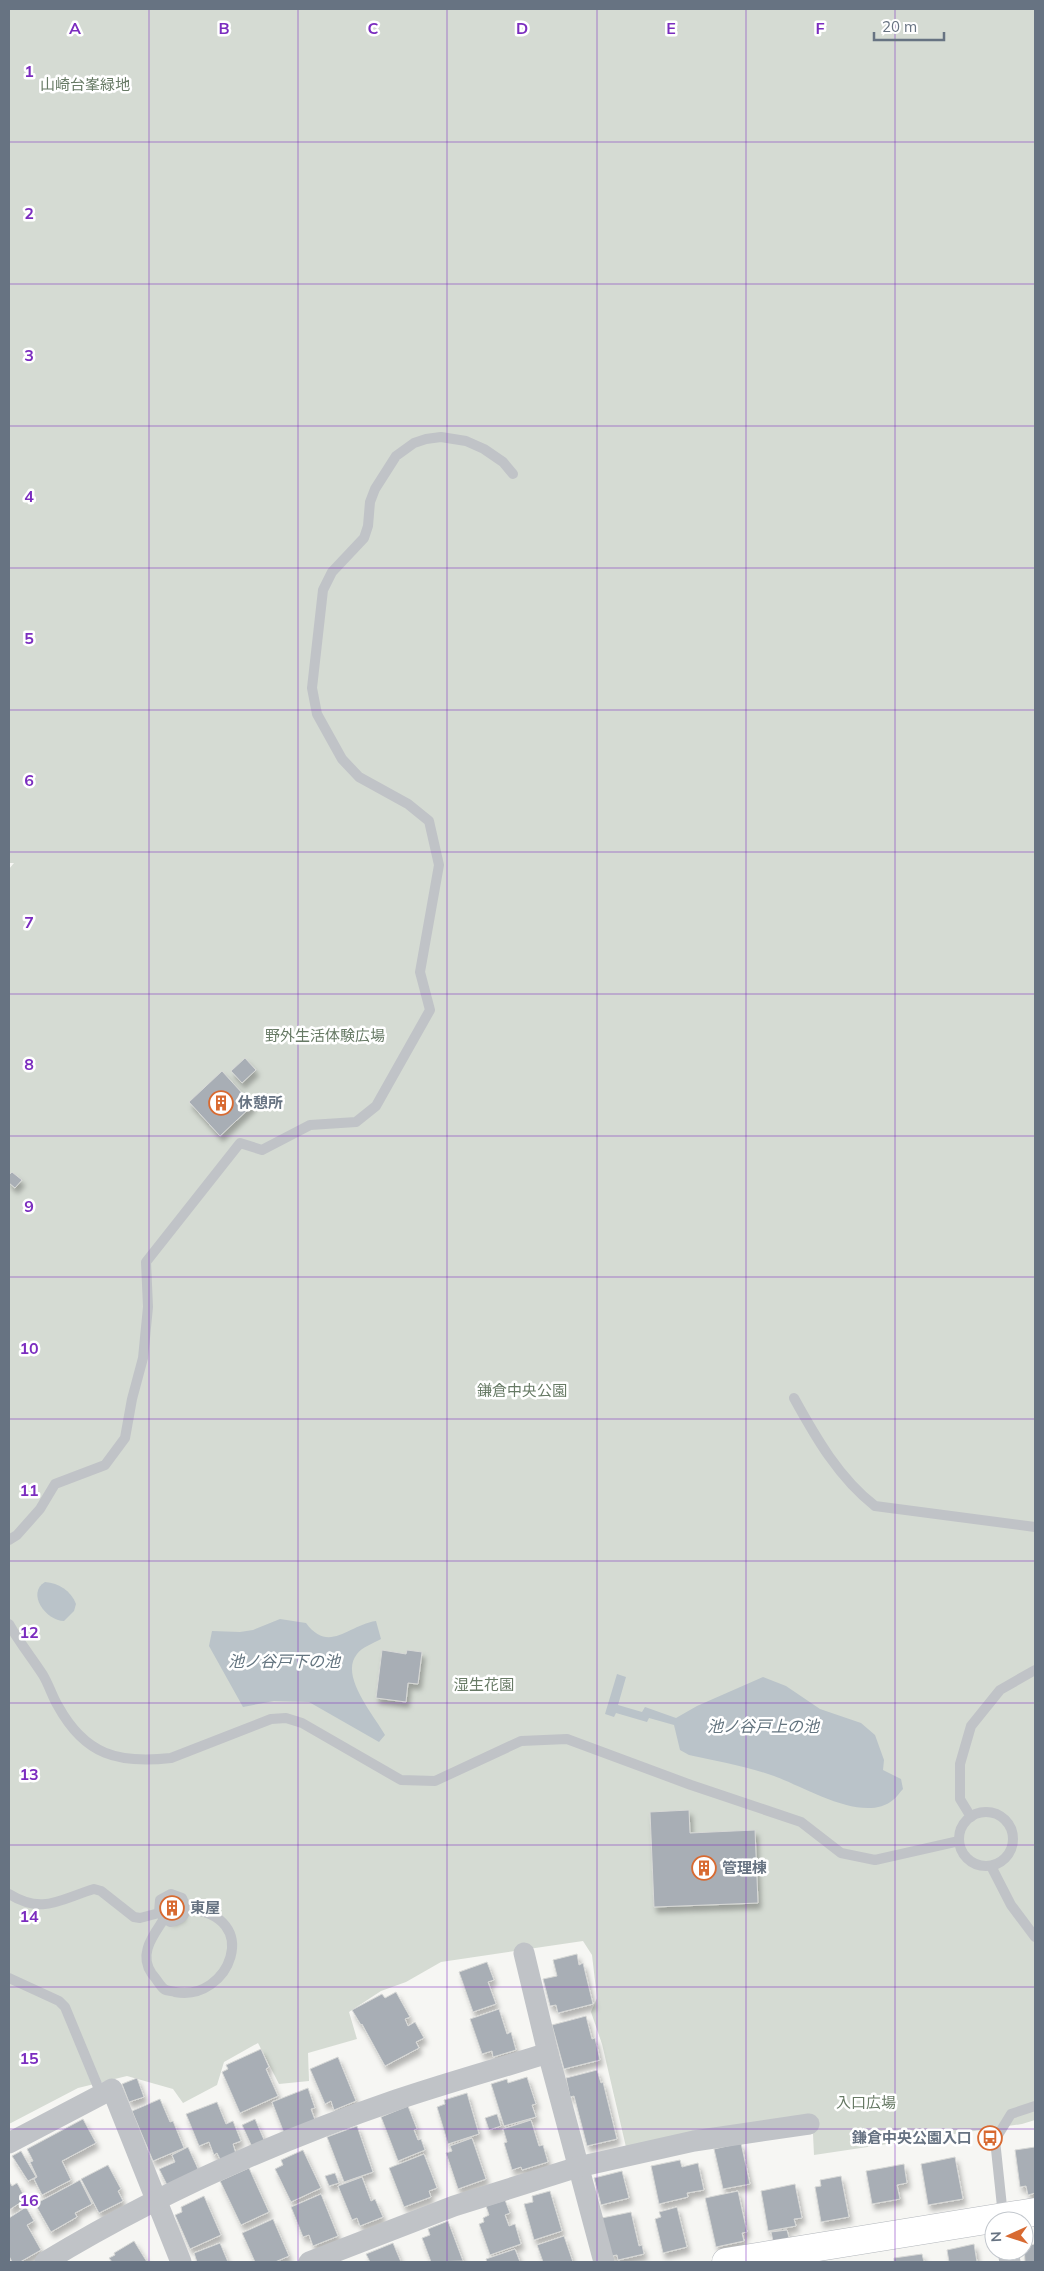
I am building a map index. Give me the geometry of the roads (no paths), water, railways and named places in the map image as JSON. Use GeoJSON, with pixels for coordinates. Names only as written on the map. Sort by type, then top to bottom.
{"type":"FeatureCollection","features":[{"type":"Feature","properties":{"kind":"street"},"geometry":{"type":"LineString","coordinates":[[524,1953],[548,2053],[604,2262]]}},
{"type":"Feature","properties":{"kind":"street"},"geometry":{"type":"LineString","coordinates":[[46,2262],[156,2200],[240,2162],[378,2107],[548,2053]]}},
{"type":"Feature","properties":{"kind":"street"},"geometry":{"type":"LineString","coordinates":[[9,2143],[112,2089],[181,2262]]}},
{"type":"Feature","properties":{"kind":"street"},"geometry":{"type":"LineString","coordinates":[[310,2262],[454,2206],[578,2167],[694,2142],[809,2124]]}},
{"type":"Feature","properties":{"kind":"street"},"geometry":{"type":"LineString","coordinates":[[726,2262],[984,2222]]}},
{"type":"Feature","properties":{"kind":"lane"},"geometry":{"type":"LineString","coordinates":[[9,1540],[17,1535],[40,1510],[55,1484],[105,1465],[125,1438],[132,1399],[143,1358],[148,1307],[146,1262],[240,1143],[262,1150],[310,1124],[356,1122],[376,1106],[430,1010],[420,972],[439,865],[430,821],[408,804],[359,776],[342,759],[317,714],[312,688],[323,590],[332,572],[364,538],[368,526],[370,502],[375,489],[396,456],[414,443],[441,437],[466,441],[484,449],[503,462],[513,474]]}},
{"type":"Feature","properties":{"kind":"lane"},"geometry":{"type":"LineString","coordinates":[[794,1398],[825,1451],[856,1491],[875,1506],[1035,1527]]}},
{"type":"Feature","properties":{"kind":"lane"},"geometry":{"type":"LineString","coordinates":[[9,1624],[44,1676],[58,1707],[72,1727],[86,1743],[104,1754],[156,1759],[171,1758],[271,1718],[286,1718],[302,1723],[401,1780],[435,1781],[520,1741],[567,1739],[691,1785],[801,1822],[842,1853],[875,1860],[959,1841]]}},
{"type":"Feature","properties":{"kind":"lane"},"geometry":{"type":"LineString","coordinates":[[971,1817],[960,1799],[960,1764],[972,1726],[1000,1690],[1035,1670]]}},
{"type":"Feature","properties":{"kind":"lane"},"geometry":{"type":"LineString","coordinates":[[988,1812],[997,1814],[1010,1827],[1013,1843],[1005,1858],[991,1866],[974,1863],[961,1850],[959,1841],[961,1828],[971,1817],[988,1812]]}},
{"type":"Feature","properties":{"kind":"lane"},"geometry":{"type":"LineString","coordinates":[[991,1866],[1011,1905],[1035,1937]]}},
{"type":"Feature","properties":{"kind":"lane"},"geometry":{"type":"LineString","coordinates":[[9,1894],[24,1903],[49,1905],[94,1889],[101,1891],[134,1917],[161,1916],[170,1922],[179,1920],[184,1915],[186,1909],[182,1898],[172,1894],[160,1900],[161,1916],[147,1947],[146,1958],[150,1971],[164,1989],[185,1994],[214,1982],[229,1966],[232,1950],[231,1935],[224,1922],[204,1911],[186,1909]]}},
{"type":"Feature","properties":{"kind":"lane"},"geometry":{"type":"LineString","coordinates":[[9,1978],[59,2001],[65,2007],[101,2094]]}},
{"type":"Feature","properties":{"kind":"lane"},"geometry":{"type":"LineString","coordinates":[[1002,2211],[995,2140],[1012,2114],[1035,2106]]}},
{"type":"Feature","properties":{"kind":"water"},"geometry":{"type":"Polygon","coordinates":[[[45,1582],[55,1584],[64,1589],[74,1599],[76,1604],[74,1611],[64,1621],[57,1620],[45,1612],[41,1606],[37,1593],[45,1582]]]}},
{"type":"Feature","properties":{"kind":"water","name":"池ノ谷戸下の池"},"geometry":{"type":"Polygon","coordinates":[[[280,1619],[306,1623],[314,1632],[331,1637],[376,1621],[381,1639],[365,1647],[357,1654],[353,1663],[352,1673],[360,1695],[385,1735],[379,1742],[309,1702],[274,1701],[243,1707],[209,1646],[212,1631],[240,1632],[253,1630],[280,1619]]]}},
{"type":"Feature","properties":{"kind":"water","name":"池ノ谷戸上の池"},"geometry":{"type":"Polygon","coordinates":[[[617,1674],[626,1677],[618,1705],[642,1712],[645,1707],[676,1718],[697,1706],[763,1677],[786,1686],[820,1709],[861,1723],[875,1735],[884,1760],[883,1770],[901,1779],[903,1789],[893,1800],[880,1807],[849,1806],[761,1772],[689,1755],[680,1750],[674,1725],[649,1718],[647,1722],[616,1713],[614,1717],[605,1714],[617,1674]]]}},
{"type":"Feature","properties":{"kind":"place","name":"休憩所"},"geometry":{"type":"Point","coordinates":[221,1103]}},
{"type":"Feature","properties":{"kind":"place","name":"管理棟"},"geometry":{"type":"Point","coordinates":[704,1868]}},
{"type":"Feature","properties":{"kind":"place","name":"東屋"},"geometry":{"type":"Point","coordinates":[172,1908]}},
{"type":"Feature","properties":{"kind":"place","name":"鎌倉中央公園入口"},"geometry":{"type":"Point","coordinates":[990,2138]}},
{"type":"Feature","properties":{"kind":"park label","name":"山崎台峯緑地"},"geometry":{"type":"Point","coordinates":[85,85]}},
{"type":"Feature","properties":{"kind":"park label","name":"野外生活体験広場"},"geometry":{"type":"Point","coordinates":[325,1036]}},
{"type":"Feature","properties":{"kind":"park label","name":"鎌倉中央公園"},"geometry":{"type":"Point","coordinates":[522,1391]}},
{"type":"Feature","properties":{"kind":"park label","name":"湿生花園"},"geometry":{"type":"Point","coordinates":[484,1685]}},
{"type":"Feature","properties":{"kind":"park label","name":"入口広場"},"geometry":{"type":"Point","coordinates":[866,2103]}}]}
